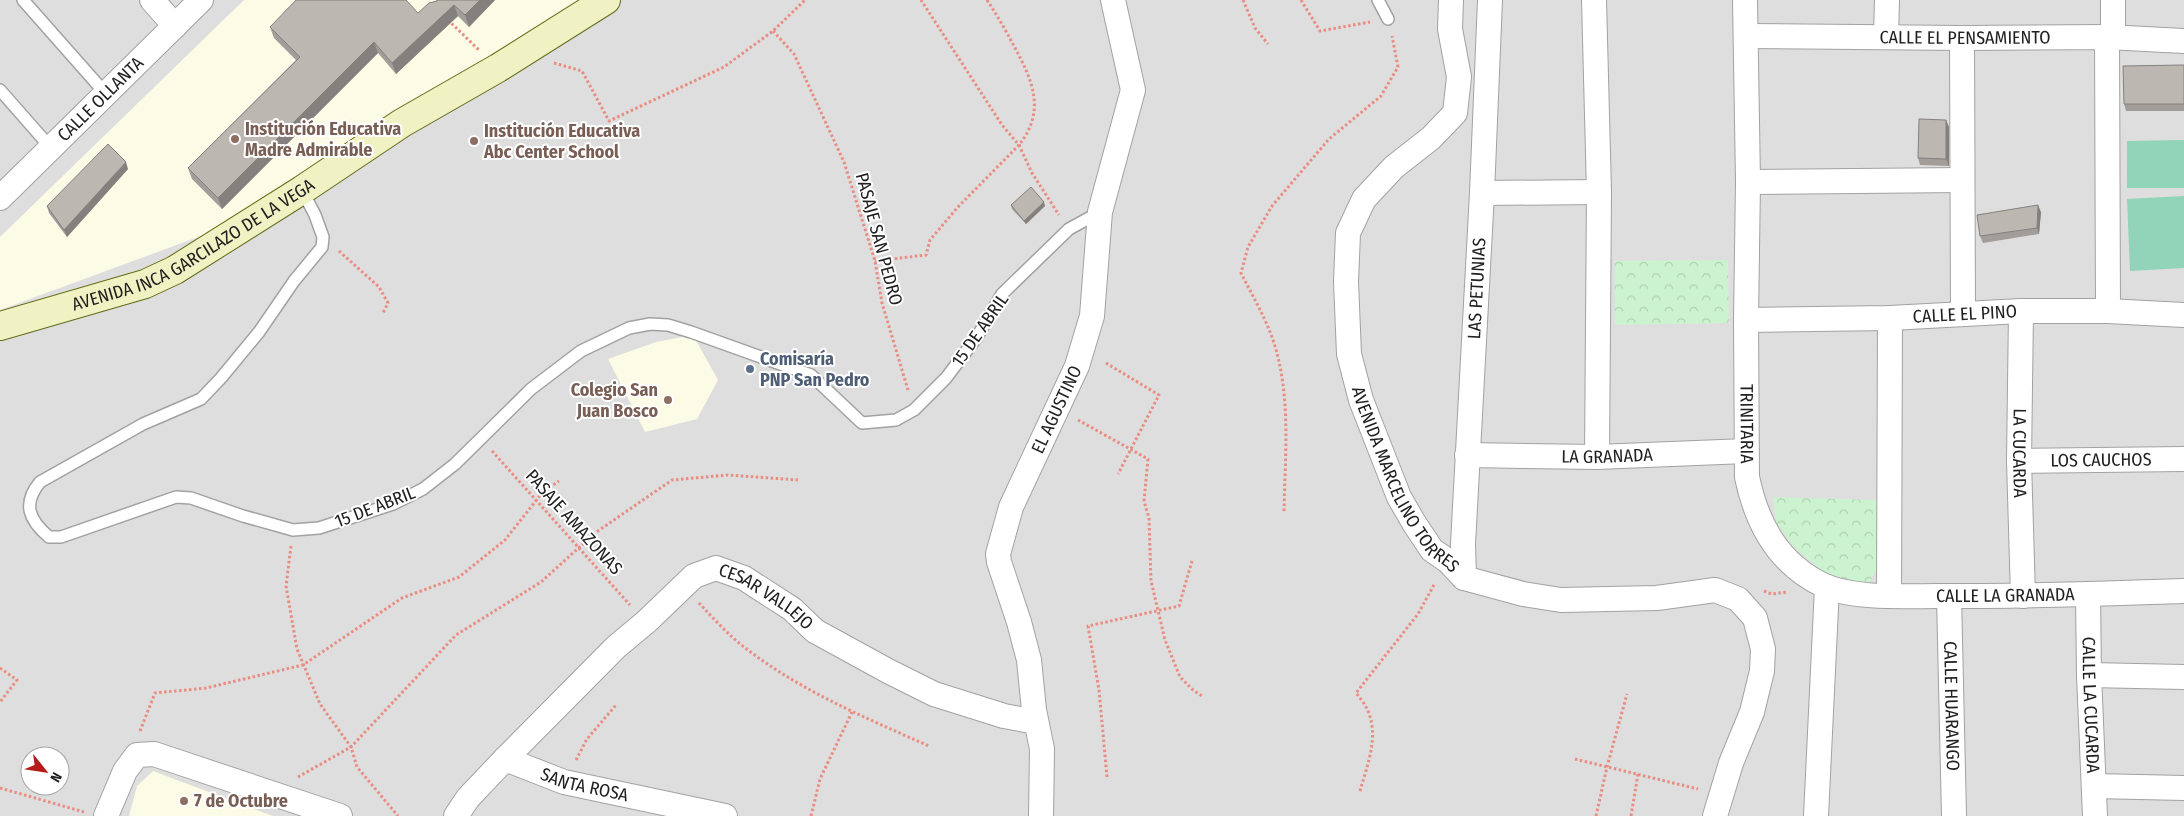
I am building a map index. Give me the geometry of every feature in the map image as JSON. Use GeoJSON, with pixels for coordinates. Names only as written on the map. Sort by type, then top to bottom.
{"type":"FeatureCollection","features":[{"type":"Feature","properties":{"kind":"street"},"geometry":{"type":"LineString","coordinates":[[152,0],[175,26]]}},
{"type":"Feature","properties":{"kind":"street","name":"CALLE OLLANTA"},"geometry":{"type":"LineString","coordinates":[[1,197],[201,0]]}},
{"type":"Feature","properties":{"kind":"street","name":"AVENIDA INCA GARCILAZO DE LA VEGA"},"geometry":{"type":"LineString","coordinates":[[0,326],[145,284],[175,270],[302,190],[402,123],[498,68],[606,0]]}},
{"type":"Feature","properties":{"kind":"street","name":"EL AGUSTINO"},"geometry":{"type":"LineString","coordinates":[[1040,816],[1042,749],[1036,722],[1030,660],[998,554],[1011,507],[1077,366],[1092,316],[1100,212],[1133,90],[1113,0]]}},
{"type":"Feature","properties":{"kind":"street","name":"AVENIDA MARCELINO TORRES"},"geometry":{"type":"LineString","coordinates":[[1450,0],[1450,29],[1459,77],[1455,113],[1431,138],[1394,168],[1364,199],[1348,233],[1346,282],[1349,354],[1360,400],[1399,496],[1432,550],[1456,569],[1523,594],[1561,600],[1657,598],[1715,590],[1738,599],[1755,618],[1763,649],[1762,670],[1752,712],[1718,805]]}},
{"type":"Feature","properties":{"kind":"street","name":"LAS PETUNIAS"},"geometry":{"type":"LineString","coordinates":[[1456,569],[1463,544],[1482,193],[1490,0]]}},
{"type":"Feature","properties":{"kind":"street"},"geometry":{"type":"LineString","coordinates":[[1594,0],[1599,192],[1597,457]]}},
{"type":"Feature","properties":{"kind":"street","name":"TRINITARIA"},"geometry":{"type":"LineString","coordinates":[[1744,0],[1748,182],[1746,320],[1747,477],[1750,494],[1762,525],[1776,549],[1797,570],[1819,582]]}},
{"type":"Feature","properties":{"kind":"street"},"geometry":{"type":"LineString","coordinates":[[1886,37],[1887,0]]}},
{"type":"Feature","properties":{"kind":"street"},"geometry":{"type":"LineString","coordinates":[[2108,311],[2110,37],[2113,0]]}},
{"type":"Feature","properties":{"kind":"street","name":"CALLE EL PENSAMIENTO"},"geometry":{"type":"LineString","coordinates":[[1746,36],[2110,37],[2184,41]]}},
{"type":"Feature","properties":{"kind":"street"},"geometry":{"type":"LineString","coordinates":[[1962,38],[1963,314]]}},
{"type":"Feature","properties":{"kind":"street"},"geometry":{"type":"LineString","coordinates":[[1748,182],[1962,180]]}},
{"type":"Feature","properties":{"kind":"street"},"geometry":{"type":"LineString","coordinates":[[1482,193],[1599,192]]}},
{"type":"Feature","properties":{"kind":"street","name":"CALLE EL PINO"},"geometry":{"type":"LineString","coordinates":[[1746,320],[1890,318],[2021,311],[2108,311],[2184,315]]}},
{"type":"Feature","properties":{"kind":"street","name":"LA CUCARDA"},"geometry":{"type":"LineString","coordinates":[[2021,311],[2019,461],[2023,596]]}},
{"type":"Feature","properties":{"kind":"street"},"geometry":{"type":"LineString","coordinates":[[1889,596],[1890,318]]}},
{"type":"Feature","properties":{"kind":"street","name":"LA GRANADA"},"geometry":{"type":"LineString","coordinates":[[1467,455],[1597,457],[1746,451]]}},
{"type":"Feature","properties":{"kind":"street","name":"LOS CAUCHOS"},"geometry":{"type":"LineString","coordinates":[[2019,461],[2184,459]]}},
{"type":"Feature","properties":{"kind":"street","name":"CESAR VALLEJO"},"geometry":{"type":"LineString","coordinates":[[456,816],[468,798],[616,647],[646,622],[694,576],[716,568],[744,578],[792,610],[815,631],[934,694],[1004,716],[1036,722]]}},
{"type":"Feature","properties":{"kind":"street"},"geometry":{"type":"LineString","coordinates":[[1816,816],[1819,582]]}},
{"type":"Feature","properties":{"kind":"street","name":"CALLE LA GRANADA"},"geometry":{"type":"LineString","coordinates":[[1819,582],[1843,592],[1889,596],[2023,596],[2184,591]]}},
{"type":"Feature","properties":{"kind":"street","name":"CALLE LA CUCARDA"},"geometry":{"type":"LineString","coordinates":[[2088,594],[2089,675],[2095,816]]}},
{"type":"Feature","properties":{"kind":"street","name":"CALLE HUARANGO"},"geometry":{"type":"LineString","coordinates":[[1949,596],[1954,816]]}},
{"type":"Feature","properties":{"kind":"street"},"geometry":{"type":"LineString","coordinates":[[2089,675],[2184,677]]}},
{"type":"Feature","properties":{"kind":"street"},"geometry":{"type":"LineString","coordinates":[[96,815],[137,755],[154,754],[340,816]]}},
{"type":"Feature","properties":{"kind":"street","name":"SANTA ROSA"},"geometry":{"type":"LineString","coordinates":[[505,759],[564,782],[725,816]]}},
{"type":"Feature","properties":{"kind":"street"},"geometry":{"type":"LineString","coordinates":[[2094,786],[2184,788]]}},
{"type":"Feature","properties":{"kind":"lane"},"geometry":{"type":"LineString","coordinates":[[23,0],[106,94]]}},
{"type":"Feature","properties":{"kind":"lane"},"geometry":{"type":"LineString","coordinates":[[1378,0],[1388,19]]}},
{"type":"Feature","properties":{"kind":"lane"},"geometry":{"type":"LineString","coordinates":[[0,90],[51,148]]}},
{"type":"Feature","properties":{"kind":"lane"},"geometry":{"type":"LineString","coordinates":[[302,190],[315,215],[323,237]]}},
{"type":"Feature","properties":{"kind":"lane","name":"15 DE ABRIL"},"geometry":{"type":"LineString","coordinates":[[323,237],[324,243],[318,254],[294,282],[259,332],[201,399],[143,424],[40,482],[32,492],[29,503],[31,518],[49,538],[62,537],[176,497],[191,498],[293,530],[318,528],[393,504],[423,489],[455,464],[531,389],[582,351],[629,328],[650,324],[668,325],[691,332],[811,375],[862,423],[896,420],[914,410],[946,378],[972,344],[1002,294],[1069,229],[1100,212]]}},
{"type":"Feature","properties":{"kind":"path"},"geometry":{"type":"LineString","coordinates":[[522,53],[582,71],[609,121],[724,67],[773,31],[805,0]]}},
{"type":"Feature","properties":{"kind":"path"},"geometry":{"type":"LineString","coordinates":[[921,0],[1002,125],[1019,145],[1032,173],[1069,229]]}},
{"type":"Feature","properties":{"kind":"path"},"geometry":{"type":"LineString","coordinates":[[875,261],[926,255],[930,240],[957,208],[1019,145],[1029,132],[1035,106],[1034,89],[1023,63],[987,0]]}},
{"type":"Feature","properties":{"kind":"path"},"geometry":{"type":"LineString","coordinates":[[1244,0],[1255,28],[1268,44]]}},
{"type":"Feature","properties":{"kind":"path"},"geometry":{"type":"LineString","coordinates":[[1284,511],[1285,389],[1275,346],[1263,313],[1241,272],[1248,247],[1272,206],[1329,139],[1382,96],[1398,67],[1388,19],[1320,31],[1301,0]]}},
{"type":"Feature","properties":{"kind":"path"},"geometry":{"type":"LineString","coordinates":[[442,14],[498,68]]}},
{"type":"Feature","properties":{"kind":"path","name":"PASAJE SAN PEDRO"},"geometry":{"type":"LineString","coordinates":[[773,31],[794,54],[844,162],[875,261],[882,302],[914,410]]}},
{"type":"Feature","properties":{"kind":"path"},"geometry":{"type":"LineString","coordinates":[[323,237],[379,287],[388,303],[383,313]]}},
{"type":"Feature","properties":{"kind":"path"},"geometry":{"type":"LineString","coordinates":[[1106,363],[1159,395],[1129,449],[1118,474]]}},
{"type":"Feature","properties":{"kind":"path"},"geometry":{"type":"LineString","coordinates":[[1058,407],[1148,459],[1144,501],[1149,518],[1151,581],[1165,640],[1180,677],[1202,696]]}},
{"type":"Feature","properties":{"kind":"path","name":"PASAJE AMAZONAS"},"geometry":{"type":"LineString","coordinates":[[482,439],[577,548],[646,622]]}},
{"type":"Feature","properties":{"kind":"path"},"geometry":{"type":"LineString","coordinates":[[286,799],[297,778],[351,747],[456,635],[541,582],[602,527],[672,480],[728,475],[798,480]]}},
{"type":"Feature","properties":{"kind":"path"},"geometry":{"type":"LineString","coordinates":[[137,755],[137,737],[155,693],[206,688],[303,665],[402,598],[459,577],[505,540],[542,493],[559,481]]}},
{"type":"Feature","properties":{"kind":"path"},"geometry":{"type":"LineString","coordinates":[[293,530],[286,586],[297,649],[320,704],[351,747],[357,767],[398,816]]}},
{"type":"Feature","properties":{"kind":"path"},"geometry":{"type":"LineString","coordinates":[[1107,777],[1099,690],[1088,626],[1179,606],[1192,561]]}},
{"type":"Feature","properties":{"kind":"path"},"geometry":{"type":"LineString","coordinates":[[1360,791],[1370,754],[1372,726],[1367,709],[1356,693],[1456,569]]}},
{"type":"Feature","properties":{"kind":"path"},"geometry":{"type":"LineString","coordinates":[[1763,590],[1771,594],[1791,592],[1819,582]]}},
{"type":"Feature","properties":{"kind":"path"},"geometry":{"type":"LineString","coordinates":[[683,586],[747,650],[811,692],[929,746]]}},
{"type":"Feature","properties":{"kind":"path"},"geometry":{"type":"LineString","coordinates":[[0,668],[17,680],[0,702]]}},
{"type":"Feature","properties":{"kind":"path"},"geometry":{"type":"LineString","coordinates":[[1596,816],[1627,694]]}},
{"type":"Feature","properties":{"kind":"path"},"geometry":{"type":"LineString","coordinates":[[564,782],[587,739],[616,705]]}},
{"type":"Feature","properties":{"kind":"path"},"geometry":{"type":"LineString","coordinates":[[811,816],[820,779],[852,712]]}},
{"type":"Feature","properties":{"kind":"path"},"geometry":{"type":"LineString","coordinates":[[1575,758],[1638,774],[1718,805]]}},
{"type":"Feature","properties":{"kind":"path"},"geometry":{"type":"LineString","coordinates":[[1631,816],[1638,774]]}},
{"type":"Feature","properties":{"kind":"path"},"geometry":{"type":"LineString","coordinates":[[0,788],[96,815]]}},
{"type":"Feature","properties":{"kind":"shaded area"},"geometry":{"type":"Polygon","coordinates":[[[0,0],[2184,0],[2184,816],[0,816],[0,0]]]}},
{"type":"Feature","properties":{"kind":"shaded area","name":"Institución Educativa Madre Admirable"},"geometry":{"type":"Polygon","coordinates":[[[244,0],[582,0],[220,229],[0,310],[0,237],[244,0]]]}},
{"type":"Feature","properties":{"kind":"shaded area","name":"Colegio San Juan Bosco"},"geometry":{"type":"Polygon","coordinates":[[[693,335],[718,380],[697,419],[645,432],[608,359],[656,342],[693,335]]]}},
{"type":"Feature","properties":{"kind":"shaded area","name":"7 de Octubre"},"geometry":{"type":"Polygon","coordinates":[[[153,771],[273,816],[129,816],[137,786],[153,771]]]}},
{"type":"Feature","properties":{"kind":"green space"},"geometry":{"type":"Polygon","coordinates":[[[2184,140],[2184,188],[2127,188],[2127,141],[2184,140]]]}},
{"type":"Feature","properties":{"kind":"green space"},"geometry":{"type":"Polygon","coordinates":[[[2184,196],[2184,268],[2130,271],[2127,199],[2184,196]]]}},
{"type":"Feature","properties":{"kind":"green space"},"geometry":{"type":"Polygon","coordinates":[[[1728,260],[1729,323],[1615,325],[1615,261],[1728,260]]]}},
{"type":"Feature","properties":{"kind":"green space"},"geometry":{"type":"Polygon","coordinates":[[[1773,497],[1878,500],[1880,564],[1869,583],[1836,583],[1793,546],[1776,522],[1773,497]]]}},
{"type":"Feature","properties":{"kind":"building"},"geometry":{"type":"Polygon","coordinates":[[[296,0],[406,0],[418,13],[429,3],[437,0],[480,0],[465,15],[454,5],[392,63],[374,42],[218,198],[188,168],[300,57],[270,27],[296,0]]]}},
{"type":"Feature","properties":{"kind":"building"},"geometry":{"type":"Polygon","coordinates":[[[2184,65],[2184,104],[2124,104],[2123,66],[2184,65]]]}},
{"type":"Feature","properties":{"kind":"building"},"geometry":{"type":"Polygon","coordinates":[[[1919,119],[1946,120],[1946,159],[1918,158],[1919,119]]]}},
{"type":"Feature","properties":{"kind":"building"},"geometry":{"type":"Polygon","coordinates":[[[108,144],[126,162],[64,230],[47,206],[108,144]]]}},
{"type":"Feature","properties":{"kind":"building"},"geometry":{"type":"Polygon","coordinates":[[[1031,187],[1044,202],[1024,221],[1011,205],[1031,187]]]}},
{"type":"Feature","properties":{"kind":"building"},"geometry":{"type":"Polygon","coordinates":[[[2038,205],[2037,228],[1980,236],[1977,215],[2038,205]]]}},
{"type":"Feature","properties":{"kind":"place","name":"Institución Educativa Madre Admirable"},"geometry":{"type":"Point","coordinates":[235,139]}},
{"type":"Feature","properties":{"kind":"place","name":"Institución Educativa Abc Center School"},"geometry":{"type":"Point","coordinates":[474,141]}},
{"type":"Feature","properties":{"kind":"place","name":"Comisaría PNP San Pedro"},"geometry":{"type":"Point","coordinates":[750,369]}},
{"type":"Feature","properties":{"kind":"place","name":"Colegio San Juan Bosco"},"geometry":{"type":"Point","coordinates":[668,400]}},
{"type":"Feature","properties":{"kind":"place","name":"7 de Octubre"},"geometry":{"type":"Point","coordinates":[184,801]}}]}
